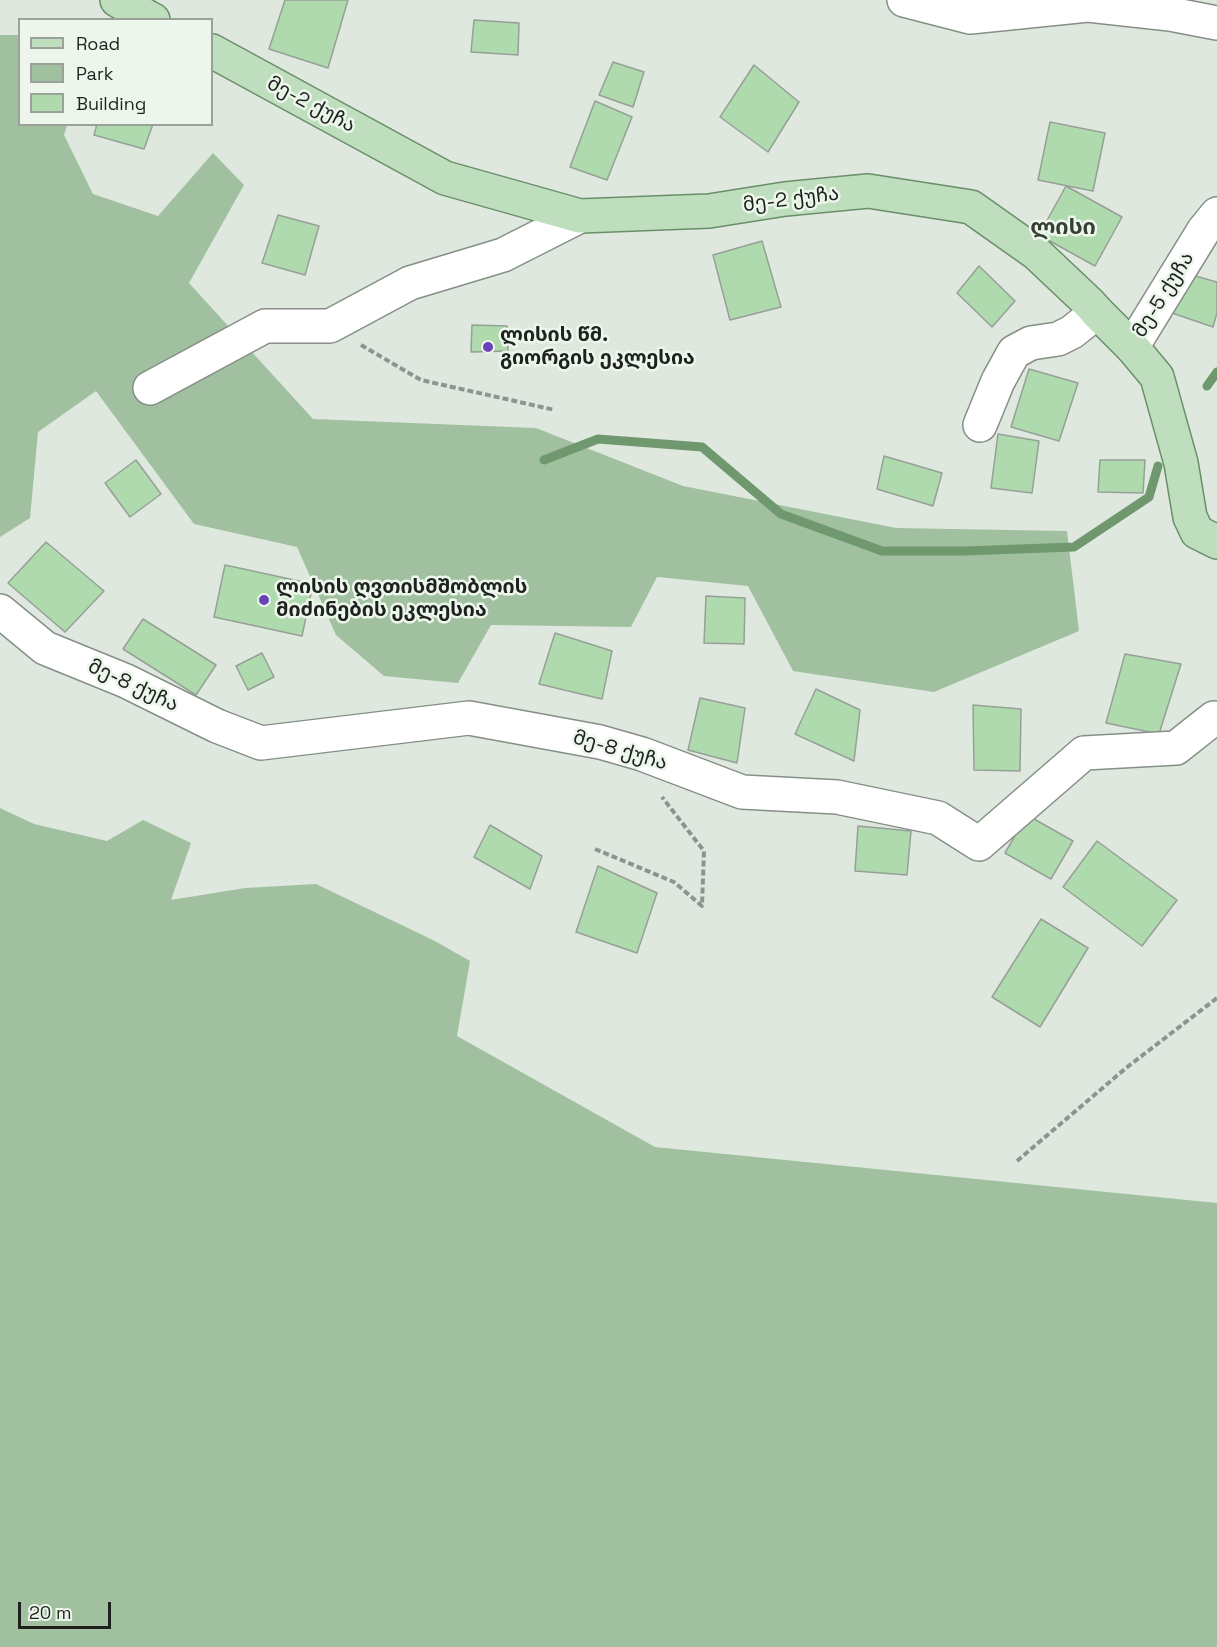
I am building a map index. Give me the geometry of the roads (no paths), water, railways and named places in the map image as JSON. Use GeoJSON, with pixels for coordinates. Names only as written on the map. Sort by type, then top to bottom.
{"type":"FeatureCollection","features":[{"type":"Feature","properties":{"kind":"main road","name":"მე-2 ქუჩა"},"geometry":{"type":"LineString","coordinates":[[213,52],[445,178],[580,216],[709,211],[785,199],[868,191],[971,207],[1036,253],[1132,347],[1157,377],[1180,463],[1190,517],[1197,532],[1217,542]]}},
{"type":"Feature","properties":{"kind":"street"},"geometry":{"type":"LineString","coordinates":[[904,0],[970,17],[1088,5],[1170,14],[1217,23]]}},
{"type":"Feature","properties":{"kind":"street","name":"მე-5 ქუჩა"},"geometry":{"type":"LineString","coordinates":[[1132,347],[1204,230],[1217,214]]}},
{"type":"Feature","properties":{"kind":"street"},"geometry":{"type":"LineString","coordinates":[[150,388],[265,326],[330,326],[410,283],[503,255],[580,216]]}},
{"type":"Feature","properties":{"kind":"street"},"geometry":{"type":"LineString","coordinates":[[980,425],[998,381],[1014,352],[1031,343],[1058,339],[1072,332],[1096,312]]}},
{"type":"Feature","properties":{"kind":"street","name":"მე-8 ქუჩა"},"geometry":{"type":"LineString","coordinates":[[0,611],[45,648],[126,681],[217,726],[261,743],[469,718],[600,742],[642,753],[742,792],[837,797],[938,818],[979,844],[1084,753],[1176,748],[1216,711]]}},
{"type":"Feature","properties":{"kind":"waterway"},"geometry":{"type":"LineString","coordinates":[[1207,386],[1217,372]]}},
{"type":"Feature","properties":{"kind":"waterway"},"geometry":{"type":"LineString","coordinates":[[544,460],[598,439],[702,447],[781,514],[882,551],[1074,547],[1149,497],[1158,466]]}},
{"type":"Feature","properties":{"kind":"place","name":"ლისის წმ. გიორგის ეკლესია"},"geometry":{"type":"Point","coordinates":[488,347]}},
{"type":"Feature","properties":{"kind":"place","name":"ლისის ღვთისმშობლის მიძინების ეკლესია"},"geometry":{"type":"Point","coordinates":[264,600]}},
{"type":"Feature","properties":{"kind":"district","name":"ლისი"},"geometry":{"type":"Point","coordinates":[1063,228]}}]}
